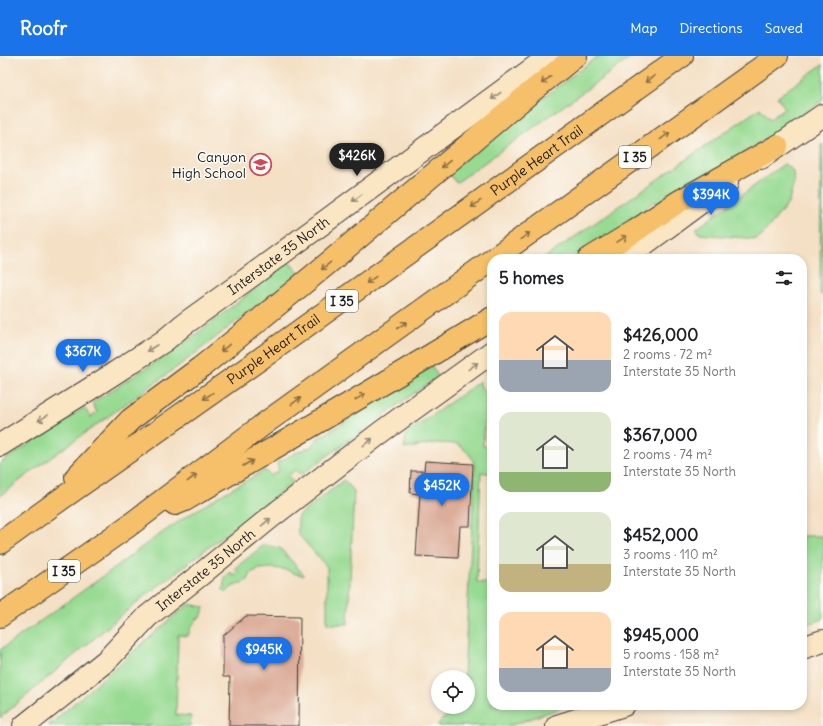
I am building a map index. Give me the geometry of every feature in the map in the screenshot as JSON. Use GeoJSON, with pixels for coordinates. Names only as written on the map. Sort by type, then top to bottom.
{"type":"FeatureCollection","features":[{"type":"Feature","properties":{"kind":"highway"},"geometry":{"type":"LineString","coordinates":[[47,509],[130,420],[236,339],[576,56]]}},
{"type":"Feature","properties":{"kind":"highway","name":"Purple Heart Trail"},"geometry":{"type":"LineString","coordinates":[[0,543],[270,352],[682,56]]}},
{"type":"Feature","properties":{"kind":"highway","name":"I 35"},"geometry":{"type":"LineString","coordinates":[[500,254],[777,56]]}},
{"type":"Feature","properties":{"kind":"highway"},"geometry":{"type":"LineString","coordinates":[[597,254],[678,202],[777,146]]}},
{"type":"Feature","properties":{"kind":"highway","name":"I 35"},"geometry":{"type":"LineString","coordinates":[[0,616],[127,527],[268,421],[487,263]]}},
{"type":"Feature","properties":{"kind":"highway"},"geometry":{"type":"LineString","coordinates":[[127,527],[192,496],[487,321]]}},
{"type":"Feature","properties":{"kind":"main road","name":"Interstate 35 North"},"geometry":{"type":"LineString","coordinates":[[0,445],[164,341],[183,325],[247,280],[550,56]]}},
{"type":"Feature","properties":{"kind":"main road"},"geometry":{"type":"LineString","coordinates":[[631,254],[777,146],[823,115]]}},
{"type":"Feature","properties":{"kind":"main road","name":"Interstate 35 North"},"geometry":{"type":"LineString","coordinates":[[24,726],[107,660],[148,616],[380,433],[487,356]]}},
{"type":"Feature","properties":{"kind":"main road"},"geometry":{"type":"LineString","coordinates":[[807,646],[823,641]]}},
{"type":"Feature","properties":{"kind":"main road"},"geometry":{"type":"LineString","coordinates":[[557,726],[608,710]]}},
{"type":"Feature","properties":{"kind":"green space"},"geometry":{"type":"Polygon","coordinates":[[[598,56],[633,56],[456,183],[449,173],[487,140],[598,56]]]}},
{"type":"Feature","properties":{"kind":"green space"},"geometry":{"type":"Polygon","coordinates":[[[823,64],[823,100],[782,129],[659,205],[654,201],[644,210],[646,216],[582,254],[550,254],[760,108],[770,119],[785,108],[777,97],[823,64]]]}},
{"type":"Feature","properties":{"kind":"green space"},"geometry":{"type":"Polygon","coordinates":[[[823,144],[823,295],[820,294],[821,145],[823,144]]]}},
{"type":"Feature","properties":{"kind":"green space"},"geometry":{"type":"Polygon","coordinates":[[[784,164],[793,172],[794,182],[789,201],[762,235],[756,239],[700,234],[696,229],[784,164]]]}},
{"type":"Feature","properties":{"kind":"green space"},"geometry":{"type":"Polygon","coordinates":[[[289,262],[299,273],[184,362],[35,469],[0,496],[0,463],[84,408],[91,417],[97,412],[92,403],[174,350],[289,262]]]}},
{"type":"Feature","properties":{"kind":"green space"},"geometry":{"type":"Polygon","coordinates":[[[432,366],[438,376],[301,475],[295,470],[288,476],[294,482],[136,603],[0,718],[0,650],[181,520],[265,470],[270,476],[279,471],[277,463],[297,452],[311,447],[316,439],[432,366]]]}},
{"type":"Feature","properties":{"kind":"green space"},"geometry":{"type":"Polygon","coordinates":[[[480,381],[482,388],[487,393],[483,446],[487,446],[487,473],[481,472],[477,582],[487,583],[487,710],[555,710],[509,726],[438,726],[444,718],[449,716],[459,714],[475,714],[475,670],[464,670],[475,466],[472,458],[458,444],[435,443],[404,449],[406,434],[480,381]]]}},
{"type":"Feature","properties":{"kind":"green space"},"geometry":{"type":"Polygon","coordinates":[[[344,480],[354,491],[348,624],[327,624],[327,567],[298,534],[298,516],[344,480]]]}},
{"type":"Feature","properties":{"kind":"green space"},"geometry":{"type":"Polygon","coordinates":[[[807,536],[823,536],[823,619],[807,624],[807,536]]]}},
{"type":"Feature","properties":{"kind":"green space"},"geometry":{"type":"Polygon","coordinates":[[[264,545],[280,548],[304,575],[273,568],[259,569],[251,573],[248,580],[232,587],[226,593],[223,590],[225,577],[231,572],[234,576],[238,573],[235,568],[264,545]]]}},
{"type":"Feature","properties":{"kind":"green space"},"geometry":{"type":"Polygon","coordinates":[[[188,604],[204,607],[201,617],[197,619],[191,627],[188,636],[178,635],[176,715],[191,716],[190,726],[48,726],[188,604]]]}},
{"type":"Feature","properties":{"kind":"building"},"geometry":{"type":"Polygon","coordinates":[[[425,461],[473,464],[470,526],[460,526],[458,558],[416,556],[420,494],[410,493],[411,471],[424,471],[425,461]]]}},
{"type":"Feature","properties":{"kind":"building"},"geometry":{"type":"Polygon","coordinates":[[[246,616],[300,617],[299,726],[229,726],[230,677],[223,677],[223,636],[246,616]]]}},
{"type":"Feature","properties":{"kind":"place","name":"Canyon High School"},"geometry":{"type":"Point","coordinates":[261,165]}}]}
